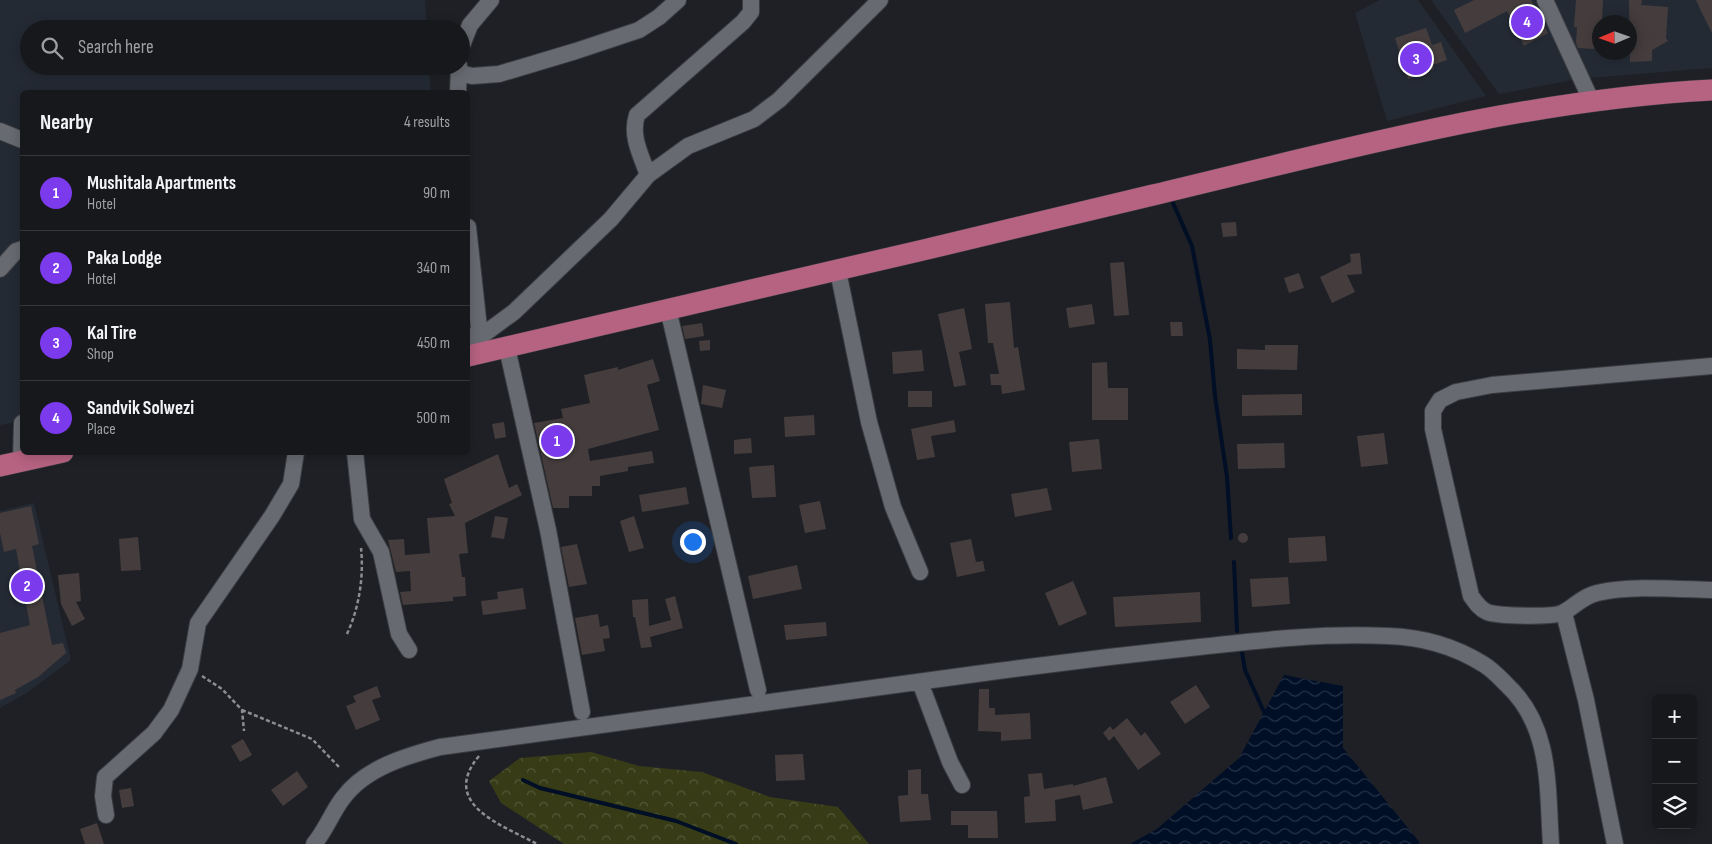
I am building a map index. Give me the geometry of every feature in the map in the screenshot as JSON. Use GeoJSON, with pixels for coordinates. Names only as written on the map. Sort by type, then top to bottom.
{"type":"FeatureCollection","features":[{"type":"Feature","properties":{"kind":"main road"},"geometry":{"type":"LineString","coordinates":[[474,346],[506,348],[838,271],[1439,126],[1591,100],[1649,93],[1712,90]]}},
{"type":"Feature","properties":{"kind":"main road"},"geometry":{"type":"LineString","coordinates":[[0,466],[50,455]]}},
{"type":"Feature","properties":{"kind":"street"},"geometry":{"type":"LineString","coordinates":[[470,25],[491,0]]}},
{"type":"Feature","properties":{"kind":"street"},"geometry":{"type":"LineString","coordinates":[[468,75],[499,74],[639,30],[659,17],[678,0]]}},
{"type":"Feature","properties":{"kind":"street"},"geometry":{"type":"LineString","coordinates":[[648,175],[635,140],[634,126],[637,115],[743,22],[751,12],[751,0]]}},
{"type":"Feature","properties":{"kind":"street"},"geometry":{"type":"LineString","coordinates":[[474,346],[556,274],[611,219],[648,175],[688,146],[754,119],[779,100],[880,0]]}},
{"type":"Feature","properties":{"kind":"street"},"geometry":{"type":"LineString","coordinates":[[1545,0],[1591,100]]}},
{"type":"Feature","properties":{"kind":"street"},"geometry":{"type":"LineString","coordinates":[[458,90],[459,75]]}},
{"type":"Feature","properties":{"kind":"street"},"geometry":{"type":"LineString","coordinates":[[0,131],[20,139]]}},
{"type":"Feature","properties":{"kind":"street"},"geometry":{"type":"LineString","coordinates":[[0,269],[20,249]]}},
{"type":"Feature","properties":{"kind":"street"},"geometry":{"type":"LineString","coordinates":[[470,267],[474,346]]}},
{"type":"Feature","properties":{"kind":"street"},"geometry":{"type":"LineString","coordinates":[[838,271],[869,422],[893,507],[920,572]]}},
{"type":"Feature","properties":{"kind":"street"},"geometry":{"type":"LineString","coordinates":[[668,309],[758,690]]}},
{"type":"Feature","properties":{"kind":"street"},"geometry":{"type":"LineString","coordinates":[[506,348],[548,530],[582,712]]}},
{"type":"Feature","properties":{"kind":"street"},"geometry":{"type":"LineString","coordinates":[[1712,366],[1492,386],[1456,392],[1440,400],[1434,411],[1433,429],[1471,596],[1479,607],[1488,612],[1544,616],[1564,613],[1578,601],[1597,593],[1660,589],[1712,590]]}},
{"type":"Feature","properties":{"kind":"street"},"geometry":{"type":"LineString","coordinates":[[21,455],[21,462]]}},
{"type":"Feature","properties":{"kind":"street"},"geometry":{"type":"LineString","coordinates":[[106,815],[103,796],[106,778],[154,732],[171,710],[190,669],[198,624],[272,516],[291,484],[296,455]]}},
{"type":"Feature","properties":{"kind":"street"},"geometry":{"type":"LineString","coordinates":[[355,455],[362,519],[381,552],[399,634],[409,650]]}},
{"type":"Feature","properties":{"kind":"street"},"geometry":{"type":"LineString","coordinates":[[1564,613],[1586,700],[1615,844]]}},
{"type":"Feature","properties":{"kind":"street"},"geometry":{"type":"LineString","coordinates":[[314,844],[343,798],[359,781],[382,767],[411,754],[450,745],[1091,659],[1271,639],[1339,635],[1391,636],[1439,643],[1463,652],[1488,666],[1529,710],[1539,734],[1545,757],[1551,844]]}},
{"type":"Feature","properties":{"kind":"street"},"geometry":{"type":"LineString","coordinates":[[920,682],[950,762],[962,785]]}},
{"type":"Feature","properties":{"kind":"path"},"geometry":{"type":"LineString","coordinates":[[347,634],[356,613],[362,561],[360,534],[362,519]]}},
{"type":"Feature","properties":{"kind":"path"},"geometry":{"type":"LineString","coordinates":[[190,669],[222,689],[242,710],[312,739],[339,767]]}},
{"type":"Feature","properties":{"kind":"path"},"geometry":{"type":"LineString","coordinates":[[242,710],[244,731]]}},
{"type":"Feature","properties":{"kind":"path"},"geometry":{"type":"LineString","coordinates":[[484,751],[473,763],[465,786],[471,804],[483,814],[537,844]]}},
{"type":"Feature","properties":{"kind":"shaded area"},"geometry":{"type":"Polygon","coordinates":[[[0,0],[425,0],[426,20],[20,20],[20,75],[430,75],[431,90],[20,90],[20,421],[0,425],[0,0]]]}},
{"type":"Feature","properties":{"kind":"shaded area"},"geometry":{"type":"Polygon","coordinates":[[[1380,0],[1418,0],[1486,96],[1387,121],[1355,13],[1380,0]]]}},
{"type":"Feature","properties":{"kind":"shaded area"},"geometry":{"type":"Polygon","coordinates":[[[1431,0],[1535,0],[1573,80],[1499,94],[1431,0]]]}},
{"type":"Feature","properties":{"kind":"shaded area"},"geometry":{"type":"Polygon","coordinates":[[[1552,0],[1712,0],[1712,68],[1590,78],[1552,0]]]}},
{"type":"Feature","properties":{"kind":"shaded area"},"geometry":{"type":"Polygon","coordinates":[[[34,503],[71,660],[28,692],[0,708],[0,511],[34,503]]]}},
{"type":"Feature","properties":{"kind":"green space"},"geometry":{"type":"Polygon","coordinates":[[[591,752],[639,766],[702,772],[770,797],[838,807],[869,844],[564,844],[501,803],[489,781],[520,758],[591,752]]]}},
{"type":"Feature","properties":{"kind":"water"},"geometry":{"type":"Polygon","coordinates":[[[1284,675],[1343,686],[1343,748],[1421,844],[1130,844],[1157,829],[1239,758],[1284,675]]]}},
{"type":"Feature","properties":{"kind":"building"},"geometry":{"type":"Polygon","coordinates":[[[1474,0],[1531,0],[1548,33],[1524,46],[1507,11],[1465,33],[1454,10],[1474,0]]]}},
{"type":"Feature","properties":{"kind":"building"},"geometry":{"type":"Polygon","coordinates":[[[1576,0],[1603,0],[1602,15],[1592,15],[1592,49],[1578,48],[1576,43],[1577,27],[1574,27],[1576,0]]]}},
{"type":"Feature","properties":{"kind":"building"},"geometry":{"type":"Polygon","coordinates":[[[1629,0],[1642,0],[1641,5],[1668,7],[1666,38],[1668,41],[1652,50],[1652,61],[1630,62],[1630,60],[1637,60],[1637,15],[1629,15],[1629,0]]]}},
{"type":"Feature","properties":{"kind":"building"},"geometry":{"type":"Polygon","coordinates":[[[1696,0],[1712,0],[1712,33],[1701,11],[1696,0]]]}},
{"type":"Feature","properties":{"kind":"building"},"geometry":{"type":"Polygon","coordinates":[[[1426,28],[1432,45],[1441,42],[1447,60],[1433,65],[1434,69],[1408,79],[1395,38],[1426,28]]]}},
{"type":"Feature","properties":{"kind":"building"},"geometry":{"type":"Polygon","coordinates":[[[1236,222],[1237,236],[1223,237],[1221,223],[1236,222]]]}},
{"type":"Feature","properties":{"kind":"building"},"geometry":{"type":"Polygon","coordinates":[[[1360,253],[1362,274],[1347,275],[1355,292],[1332,303],[1320,277],[1351,262],[1350,254],[1360,253]]]}},
{"type":"Feature","properties":{"kind":"building"},"geometry":{"type":"Polygon","coordinates":[[[1124,262],[1129,315],[1114,316],[1110,263],[1124,262]]]}},
{"type":"Feature","properties":{"kind":"building"},"geometry":{"type":"Polygon","coordinates":[[[1299,273],[1304,288],[1289,293],[1284,278],[1299,273]]]}},
{"type":"Feature","properties":{"kind":"building"},"geometry":{"type":"Polygon","coordinates":[[[1010,302],[1014,348],[1018,347],[1025,390],[1002,394],[1001,385],[991,385],[990,374],[999,374],[993,343],[988,343],[985,304],[1010,302]]]}},
{"type":"Feature","properties":{"kind":"building"},"geometry":{"type":"Polygon","coordinates":[[[1092,304],[1095,324],[1069,328],[1066,308],[1092,304]]]}},
{"type":"Feature","properties":{"kind":"building"},"geometry":{"type":"Polygon","coordinates":[[[964,308],[972,349],[959,352],[966,385],[954,387],[938,314],[964,308]]]}},
{"type":"Feature","properties":{"kind":"building"},"geometry":{"type":"Polygon","coordinates":[[[1170,322],[1182,322],[1183,336],[1171,336],[1170,322]]]}},
{"type":"Feature","properties":{"kind":"building"},"geometry":{"type":"Polygon","coordinates":[[[702,323],[704,336],[685,339],[682,326],[702,323]]]}},
{"type":"Feature","properties":{"kind":"building"},"geometry":{"type":"Polygon","coordinates":[[[710,340],[710,350],[700,351],[699,341],[710,340]]]}},
{"type":"Feature","properties":{"kind":"building"},"geometry":{"type":"Polygon","coordinates":[[[1265,345],[1298,345],[1297,370],[1237,369],[1237,349],[1265,350],[1265,345]]]}},
{"type":"Feature","properties":{"kind":"building"},"geometry":{"type":"Polygon","coordinates":[[[922,350],[924,371],[893,374],[892,352],[922,350]]]}},
{"type":"Feature","properties":{"kind":"building"},"geometry":{"type":"Polygon","coordinates":[[[653,359],[660,381],[647,385],[659,430],[588,449],[590,461],[652,451],[654,463],[628,467],[628,471],[600,476],[600,486],[592,486],[592,496],[569,496],[569,508],[553,508],[534,423],[563,418],[561,409],[590,403],[584,375],[618,367],[618,370],[653,359]]]}},
{"type":"Feature","properties":{"kind":"building"},"geometry":{"type":"Polygon","coordinates":[[[1107,362],[1108,388],[1128,388],[1128,420],[1092,420],[1092,363],[1107,362]]]}},
{"type":"Feature","properties":{"kind":"building"},"geometry":{"type":"Polygon","coordinates":[[[703,385],[726,390],[722,408],[701,404],[703,385]]]}},
{"type":"Feature","properties":{"kind":"building"},"geometry":{"type":"Polygon","coordinates":[[[908,391],[932,391],[932,407],[908,407],[908,391]]]}},
{"type":"Feature","properties":{"kind":"building"},"geometry":{"type":"Polygon","coordinates":[[[1302,394],[1302,415],[1242,416],[1242,395],[1302,394]]]}},
{"type":"Feature","properties":{"kind":"building"},"geometry":{"type":"Polygon","coordinates":[[[814,415],[815,435],[785,437],[784,417],[814,415]]]}},
{"type":"Feature","properties":{"kind":"building"},"geometry":{"type":"Polygon","coordinates":[[[954,420],[956,432],[931,436],[935,457],[917,460],[911,429],[954,420]]]}},
{"type":"Feature","properties":{"kind":"building"},"geometry":{"type":"Polygon","coordinates":[[[504,422],[506,437],[495,439],[492,424],[504,422]]]}},
{"type":"Feature","properties":{"kind":"building"},"geometry":{"type":"Polygon","coordinates":[[[1384,433],[1388,464],[1361,467],[1357,436],[1384,433]]]}},
{"type":"Feature","properties":{"kind":"building"},"geometry":{"type":"Polygon","coordinates":[[[751,438],[752,453],[734,454],[734,440],[751,438]]]}},
{"type":"Feature","properties":{"kind":"building"},"geometry":{"type":"Polygon","coordinates":[[[1099,439],[1102,469],[1072,472],[1069,442],[1099,439]]]}},
{"type":"Feature","properties":{"kind":"building"},"geometry":{"type":"Polygon","coordinates":[[[1284,443],[1285,468],[1238,469],[1237,444],[1284,443]]]}},
{"type":"Feature","properties":{"kind":"building"},"geometry":{"type":"Polygon","coordinates":[[[498,454],[509,488],[517,484],[522,495],[465,523],[468,553],[459,554],[462,577],[465,577],[466,596],[453,597],[453,601],[403,605],[400,592],[411,591],[410,571],[396,572],[388,540],[404,539],[405,555],[430,553],[427,518],[455,516],[449,504],[452,503],[444,479],[498,454]]]}},
{"type":"Feature","properties":{"kind":"building"},"geometry":{"type":"Polygon","coordinates":[[[774,465],[776,497],[752,498],[749,467],[774,465]]]}},
{"type":"Feature","properties":{"kind":"building"},"geometry":{"type":"Polygon","coordinates":[[[686,487],[689,504],[642,512],[639,495],[686,487]]]}},
{"type":"Feature","properties":{"kind":"building"},"geometry":{"type":"Polygon","coordinates":[[[1047,488],[1052,510],[1015,517],[1011,494],[1047,488]]]}},
{"type":"Feature","properties":{"kind":"building"},"geometry":{"type":"Polygon","coordinates":[[[820,501],[826,529],[805,533],[799,505],[820,501]]]}},
{"type":"Feature","properties":{"kind":"building"},"geometry":{"type":"Polygon","coordinates":[[[31,506],[39,544],[32,546],[52,645],[63,643],[66,653],[38,677],[15,690],[16,693],[0,700],[0,633],[30,625],[16,549],[4,552],[0,533],[0,513],[31,506]]]}},
{"type":"Feature","properties":{"kind":"building"},"geometry":{"type":"Polygon","coordinates":[[[495,516],[508,518],[504,539],[491,537],[495,516]]]}},
{"type":"Feature","properties":{"kind":"building"},"geometry":{"type":"Polygon","coordinates":[[[634,516],[644,548],[629,552],[620,521],[634,516]]]}},
{"type":"Feature","properties":{"kind":"building"},"geometry":{"type":"Polygon","coordinates":[[[1241,533],[1245,533],[1248,538],[1247,542],[1241,543],[1238,540],[1238,536],[1241,533]]]}},
{"type":"Feature","properties":{"kind":"building"},"geometry":{"type":"Polygon","coordinates":[[[1325,536],[1327,561],[1289,563],[1288,538],[1325,536]]]}},
{"type":"Feature","properties":{"kind":"building"},"geometry":{"type":"Polygon","coordinates":[[[138,537],[141,570],[121,571],[119,539],[138,537]]]}},
{"type":"Feature","properties":{"kind":"building"},"geometry":{"type":"Polygon","coordinates":[[[971,539],[976,562],[983,561],[985,571],[957,577],[950,543],[971,539]]]}},
{"type":"Feature","properties":{"kind":"building"},"geometry":{"type":"Polygon","coordinates":[[[577,544],[587,584],[569,587],[561,547],[577,544]]]}},
{"type":"Feature","properties":{"kind":"building"},"geometry":{"type":"Polygon","coordinates":[[[797,565],[802,589],[753,599],[748,576],[797,565]]]}},
{"type":"Feature","properties":{"kind":"building"},"geometry":{"type":"Polygon","coordinates":[[[79,573],[81,601],[76,602],[85,619],[72,626],[61,604],[58,575],[79,573]]]}},
{"type":"Feature","properties":{"kind":"building"},"geometry":{"type":"Polygon","coordinates":[[[1288,577],[1290,604],[1252,607],[1250,579],[1288,577]]]}},
{"type":"Feature","properties":{"kind":"building"},"geometry":{"type":"Polygon","coordinates":[[[1073,581],[1087,614],[1059,626],[1045,593],[1073,581]]]}},
{"type":"Feature","properties":{"kind":"building"},"geometry":{"type":"Polygon","coordinates":[[[523,588],[526,609],[483,615],[481,601],[498,599],[497,592],[523,588]]]}},
{"type":"Feature","properties":{"kind":"building"},"geometry":{"type":"Polygon","coordinates":[[[1200,592],[1201,622],[1115,627],[1113,597],[1200,592]]]}},
{"type":"Feature","properties":{"kind":"building"},"geometry":{"type":"Polygon","coordinates":[[[675,596],[683,628],[650,637],[652,647],[641,648],[635,617],[633,617],[632,600],[648,599],[649,626],[671,620],[665,599],[675,596]]]}},
{"type":"Feature","properties":{"kind":"building"},"geometry":{"type":"Polygon","coordinates":[[[598,614],[600,627],[608,625],[610,638],[603,639],[605,651],[582,655],[575,618],[598,614]]]}},
{"type":"Feature","properties":{"kind":"building"},"geometry":{"type":"Polygon","coordinates":[[[826,622],[827,636],[786,640],[784,625],[826,622]]]}},
{"type":"Feature","properties":{"kind":"building"},"geometry":{"type":"Polygon","coordinates":[[[1196,685],[1210,707],[1185,724],[1170,702],[1196,685]]]}},
{"type":"Feature","properties":{"kind":"building"},"geometry":{"type":"Polygon","coordinates":[[[377,686],[381,697],[372,700],[380,720],[356,730],[346,706],[356,702],[353,696],[377,686]]]}},
{"type":"Feature","properties":{"kind":"building"},"geometry":{"type":"Polygon","coordinates":[[[979,689],[989,689],[989,708],[995,708],[995,715],[1030,713],[1031,739],[1001,741],[1001,732],[978,731],[979,689]]]}},
{"type":"Feature","properties":{"kind":"building"},"geometry":{"type":"Polygon","coordinates":[[[1127,718],[1141,736],[1145,732],[1161,754],[1138,770],[1114,736],[1109,741],[1103,733],[1110,726],[1113,730],[1127,718]]]}},
{"type":"Feature","properties":{"kind":"building"},"geometry":{"type":"Polygon","coordinates":[[[243,739],[252,755],[240,762],[231,746],[243,739]]]}},
{"type":"Feature","properties":{"kind":"building"},"geometry":{"type":"Polygon","coordinates":[[[803,754],[805,780],[776,781],[775,755],[803,754]]]}},
{"type":"Feature","properties":{"kind":"building"},"geometry":{"type":"Polygon","coordinates":[[[921,769],[921,794],[928,794],[931,820],[900,822],[898,796],[908,795],[908,770],[921,769]]]}},
{"type":"Feature","properties":{"kind":"building"},"geometry":{"type":"Polygon","coordinates":[[[297,771],[308,787],[283,806],[271,790],[297,771]]]}},
{"type":"Feature","properties":{"kind":"building"},"geometry":{"type":"Polygon","coordinates":[[[1042,773],[1044,789],[1073,784],[1073,786],[1106,777],[1113,803],[1083,810],[1080,795],[1055,800],[1056,821],[1025,823],[1024,797],[1030,796],[1028,774],[1042,773]]]}},
{"type":"Feature","properties":{"kind":"building"},"geometry":{"type":"Polygon","coordinates":[[[131,788],[134,806],[122,808],[119,790],[131,788]]]}},
{"type":"Feature","properties":{"kind":"building"},"geometry":{"type":"Polygon","coordinates":[[[951,811],[997,811],[998,838],[968,838],[968,825],[951,825],[951,811]]]}},
{"type":"Feature","properties":{"kind":"building"},"geometry":{"type":"Polygon","coordinates":[[[97,823],[104,844],[85,844],[80,829],[97,823]]]}},
{"type":"Feature","properties":{"kind":"waterway"},"geometry":{"type":"LineString","coordinates":[[1173,203],[1192,246],[1210,340],[1215,396],[1227,477],[1231,538]]}},
{"type":"Feature","properties":{"kind":"waterway"},"geometry":{"type":"LineString","coordinates":[[1234,562],[1237,631]]}},
{"type":"Feature","properties":{"kind":"waterway"},"geometry":{"type":"LineString","coordinates":[[1242,652],[1245,670],[1264,712]]}},
{"type":"Feature","properties":{"kind":"waterway"},"geometry":{"type":"LineString","coordinates":[[523,780],[540,788],[676,821],[736,844]]}},
{"type":"Feature","properties":{"kind":"place","name":"Sandvik Solwezi"},"geometry":{"type":"Point","coordinates":[1527,22]}},
{"type":"Feature","properties":{"kind":"place","name":"Kal Tire"},"geometry":{"type":"Point","coordinates":[1416,59]}},
{"type":"Feature","properties":{"kind":"place","name":"Mushitala Apartments"},"geometry":{"type":"Point","coordinates":[557,441]}},
{"type":"Feature","properties":{"kind":"place","name":"Paka Lodge"},"geometry":{"type":"Point","coordinates":[27,586]}}]}
